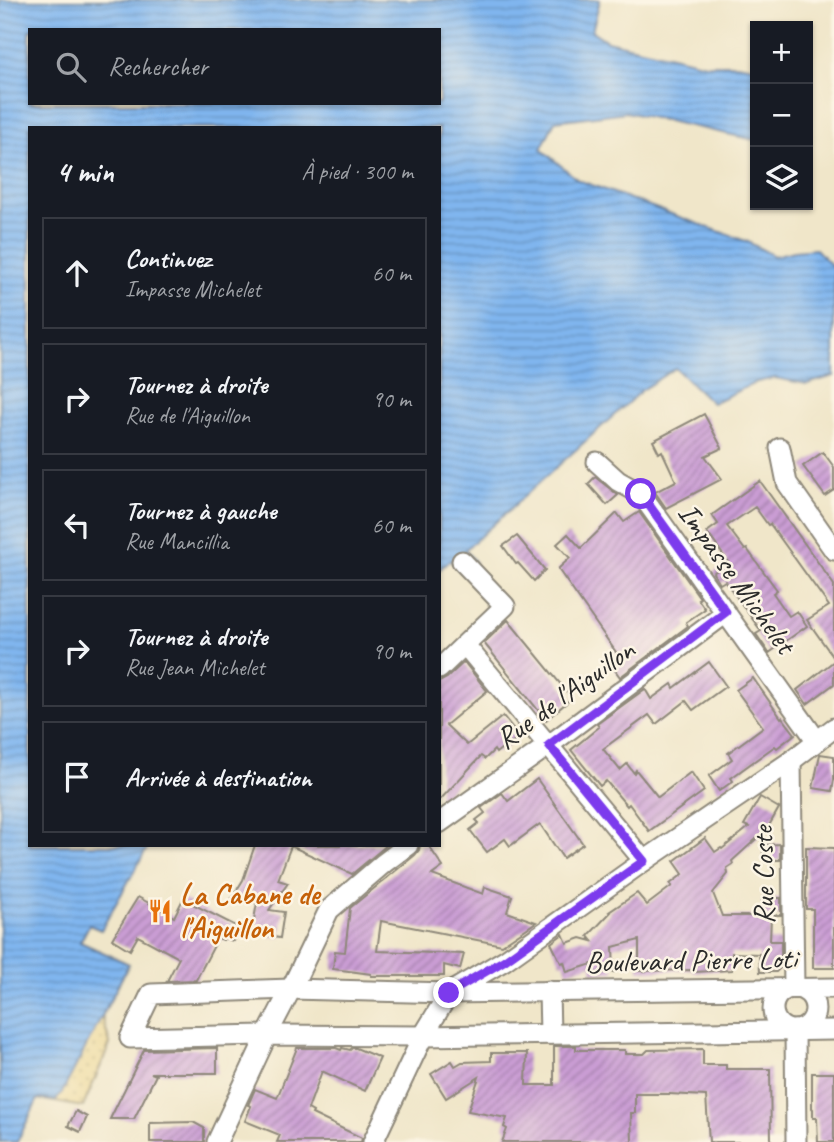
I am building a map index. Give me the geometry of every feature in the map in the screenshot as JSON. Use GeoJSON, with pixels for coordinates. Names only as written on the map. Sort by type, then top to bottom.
{"type":"FeatureCollection","features":[{"type":"Feature","properties":{"kind":"street"},"geometry":{"type":"LineString","coordinates":[[780,448],[787,483],[834,550]]}},
{"type":"Feature","properties":{"kind":"street","name":"Impasse Michelet"},"geometry":{"type":"LineString","coordinates":[[597,462],[618,481],[641,494],[817,741]]}},
{"type":"Feature","properties":{"kind":"street"},"geometry":{"type":"LineString","coordinates":[[441,667],[505,606],[462,561]]}},
{"type":"Feature","properties":{"kind":"street","name":"Rue de l'Aiguillon"},"geometry":{"type":"LineString","coordinates":[[441,822],[549,745],[726,612]]}},
{"type":"Feature","properties":{"kind":"street"},"geometry":{"type":"LineString","coordinates":[[465,645],[644,861]]}},
{"type":"Feature","properties":{"kind":"street"},"geometry":{"type":"LineString","coordinates":[[373,1142],[423,1036],[449,993],[505,960],[791,761],[834,728]]}},
{"type":"Feature","properties":{"kind":"street","name":"Rue Coste"},"geometry":{"type":"LineString","coordinates":[[791,761],[794,988]]}},
{"type":"Feature","properties":{"kind":"street"},"geometry":{"type":"LineString","coordinates":[[217,1142],[329,910],[405,847]]}},
{"type":"Feature","properties":{"kind":"street"},"geometry":{"type":"LineString","coordinates":[[794,988],[808,993],[815,1005],[815,1012],[808,1025],[795,1030],[782,1026],[774,1009],[778,997],[794,988]]}},
{"type":"Feature","properties":{"kind":"street","name":"Boulevard Pierre Loti"},"geometry":{"type":"LineString","coordinates":[[834,988],[449,993],[291,989],[151,994],[130,1038],[834,1030]]}},
{"type":"Feature","properties":{"kind":"street","name":"Boulevard Pierre Loti"},"geometry":{"type":"LineString","coordinates":[[549,991],[550,1034]]}},
{"type":"Feature","properties":{"kind":"street"},"geometry":{"type":"LineString","coordinates":[[795,1030],[796,1142]]}},
{"type":"Feature","properties":{"kind":"sand"},"geometry":{"type":"Polygon","coordinates":[[[83,911],[101,930],[89,925],[80,942],[129,964],[102,1016],[110,1044],[83,1107],[38,1099],[83,911]]]}},
{"type":"Feature","properties":{"kind":"water"},"geometry":{"type":"Polygon","coordinates":[[[0,0],[600,0],[592,31],[607,41],[706,64],[750,66],[750,139],[626,112],[555,121],[541,149],[578,180],[748,242],[774,256],[816,249],[834,268],[834,376],[807,384],[775,378],[757,382],[712,403],[675,368],[642,390],[465,550],[475,562],[463,574],[450,560],[441,568],[441,126],[28,126],[28,847],[148,847],[101,930],[89,925],[80,942],[129,964],[63,1091],[56,1101],[38,1099],[17,1142],[0,1142],[0,0]]]}},
{"type":"Feature","properties":{"kind":"building"},"geometry":{"type":"Polygon","coordinates":[[[704,414],[722,448],[705,456],[722,479],[666,508],[655,492],[676,481],[662,451],[659,453],[653,441],[704,414]]]}},
{"type":"Feature","properties":{"kind":"building"},"geometry":{"type":"Polygon","coordinates":[[[823,452],[834,467],[834,490],[825,496],[803,466],[823,452]]]}},
{"type":"Feature","properties":{"kind":"building"},"geometry":{"type":"Polygon","coordinates":[[[595,477],[618,495],[607,505],[588,484],[595,477]]]}},
{"type":"Feature","properties":{"kind":"building"},"geometry":{"type":"Polygon","coordinates":[[[760,481],[834,585],[834,658],[807,620],[829,606],[755,507],[727,526],[777,590],[773,593],[789,616],[797,611],[807,626],[769,653],[756,634],[761,631],[725,581],[720,584],[713,573],[728,562],[707,532],[718,524],[712,515],[760,481]]]}},
{"type":"Feature","properties":{"kind":"building"},"geometry":{"type":"Polygon","coordinates":[[[639,512],[705,609],[686,622],[688,626],[620,677],[609,662],[618,655],[558,569],[570,558],[557,544],[568,534],[581,548],[617,513],[624,522],[639,512]]]}},
{"type":"Feature","properties":{"kind":"building"},"geometry":{"type":"Polygon","coordinates":[[[517,536],[545,570],[534,581],[518,563],[516,564],[503,546],[517,536]]]}},
{"type":"Feature","properties":{"kind":"building"},"geometry":{"type":"Polygon","coordinates":[[[508,620],[572,698],[546,720],[484,643],[508,620]]]}},
{"type":"Feature","properties":{"kind":"building"},"geometry":{"type":"Polygon","coordinates":[[[834,661],[834,684],[807,704],[797,690],[834,661]]]}},
{"type":"Feature","properties":{"kind":"building"},"geometry":{"type":"Polygon","coordinates":[[[464,662],[487,691],[446,725],[467,745],[503,716],[520,737],[503,750],[502,748],[496,753],[494,750],[485,759],[481,756],[441,799],[441,681],[464,662]]]}},
{"type":"Feature","properties":{"kind":"building"},"geometry":{"type":"Polygon","coordinates":[[[709,662],[726,686],[693,710],[686,701],[656,724],[649,715],[603,749],[620,770],[627,764],[634,773],[636,770],[658,797],[691,772],[704,791],[649,831],[629,804],[627,806],[606,781],[600,786],[571,750],[599,727],[597,724],[645,689],[651,699],[672,684],[674,688],[709,662]]]}},
{"type":"Feature","properties":{"kind":"building"},"geometry":{"type":"Polygon","coordinates":[[[753,678],[795,734],[731,778],[733,781],[719,791],[709,776],[732,759],[728,753],[763,727],[736,690],[753,678]]]}},
{"type":"Feature","properties":{"kind":"building"},"geometry":{"type":"Polygon","coordinates":[[[820,754],[834,756],[832,791],[813,788],[820,754]]]}},
{"type":"Feature","properties":{"kind":"building"},"geometry":{"type":"Polygon","coordinates":[[[537,779],[583,844],[563,858],[540,824],[510,846],[505,839],[487,852],[470,830],[479,823],[476,820],[485,813],[481,808],[502,793],[508,801],[537,779]]]}},
{"type":"Feature","properties":{"kind":"building"},"geometry":{"type":"Polygon","coordinates":[[[760,797],[779,808],[767,829],[732,861],[733,864],[727,868],[728,874],[713,893],[722,916],[771,916],[770,941],[781,941],[781,967],[776,972],[760,972],[759,954],[732,953],[732,970],[639,971],[639,940],[613,947],[614,972],[592,973],[592,964],[567,972],[564,962],[561,963],[551,943],[563,934],[567,943],[581,938],[592,941],[588,936],[609,912],[637,893],[647,905],[683,874],[674,861],[705,838],[715,852],[722,849],[749,827],[744,825],[760,797]]]}},
{"type":"Feature","properties":{"kind":"building"},"geometry":{"type":"Polygon","coordinates":[[[780,844],[780,860],[763,860],[763,845],[780,844]]]}},
{"type":"Feature","properties":{"kind":"building"},"geometry":{"type":"Polygon","coordinates":[[[254,847],[291,847],[278,880],[288,883],[269,910],[284,912],[280,938],[253,934],[251,936],[257,903],[232,898],[243,880],[254,847]]]}},
{"type":"Feature","properties":{"kind":"building"},"geometry":{"type":"Polygon","coordinates":[[[293,847],[385,847],[352,874],[293,847]]]}},
{"type":"Feature","properties":{"kind":"building"},"geometry":{"type":"Polygon","coordinates":[[[420,847],[429,847],[443,867],[432,875],[483,894],[485,887],[512,896],[507,912],[536,922],[502,945],[381,921],[377,951],[464,954],[460,969],[444,965],[444,976],[371,976],[333,969],[335,951],[345,952],[350,908],[420,847]]]}},
{"type":"Feature","properties":{"kind":"building"},"geometry":{"type":"Polygon","coordinates":[[[806,847],[834,848],[834,968],[813,968],[813,909],[806,909],[806,847]]]}},
{"type":"Feature","properties":{"kind":"building"},"geometry":{"type":"Polygon","coordinates":[[[138,897],[174,917],[183,899],[240,928],[233,941],[218,938],[196,980],[167,981],[179,958],[138,936],[130,950],[112,939],[138,897]]]}},
{"type":"Feature","properties":{"kind":"building"},"geometry":{"type":"Polygon","coordinates":[[[762,898],[781,898],[781,915],[762,915],[762,898]]]}},
{"type":"Feature","properties":{"kind":"building"},"geometry":{"type":"Polygon","coordinates":[[[554,1046],[576,1046],[576,1050],[625,1050],[625,1054],[644,1054],[648,1050],[703,1049],[703,1065],[726,1065],[726,1069],[770,1069],[771,1142],[709,1142],[706,1096],[635,1094],[635,1113],[631,1113],[632,1142],[502,1142],[507,1129],[504,1127],[507,1118],[468,1111],[479,1077],[446,1098],[431,1074],[452,1061],[455,1066],[462,1062],[491,1061],[491,1053],[527,1053],[526,1085],[554,1085],[554,1046]]]}},
{"type":"Feature","properties":{"kind":"building"},"geometry":{"type":"Polygon","coordinates":[[[217,1048],[217,1073],[151,1073],[156,1075],[134,1119],[110,1119],[144,1050],[217,1048]]]}},
{"type":"Feature","properties":{"kind":"building"},"geometry":{"type":"Polygon","coordinates":[[[297,1048],[356,1048],[380,1058],[365,1091],[322,1071],[308,1109],[312,1114],[362,1138],[361,1142],[277,1142],[280,1135],[245,1121],[255,1089],[277,1098],[297,1048]]]}},
{"type":"Feature","properties":{"kind":"building"},"geometry":{"type":"Polygon","coordinates":[[[812,1073],[834,1073],[834,1142],[818,1142],[817,1118],[813,1118],[812,1108],[812,1073]]]}},
{"type":"Feature","properties":{"kind":"building"},"geometry":{"type":"Polygon","coordinates":[[[76,1111],[87,1117],[80,1132],[68,1126],[76,1111]]]}},
{"type":"Feature","properties":{"kind":"building"},"geometry":{"type":"Polygon","coordinates":[[[193,1122],[204,1128],[204,1142],[150,1142],[150,1123],[193,1122]]]}},
{"type":"Feature","properties":{"kind":"place","name":"La Cabane de l'Aiguillon"},"geometry":{"type":"Point","coordinates":[160,911]}},
{"type":"Feature","properties":{"kind":"route"},"geometry":{"type":"LineString","coordinates":[[449,993],[505,960],[644,861],[549,745],[726,612],[641,494]]}}]}
